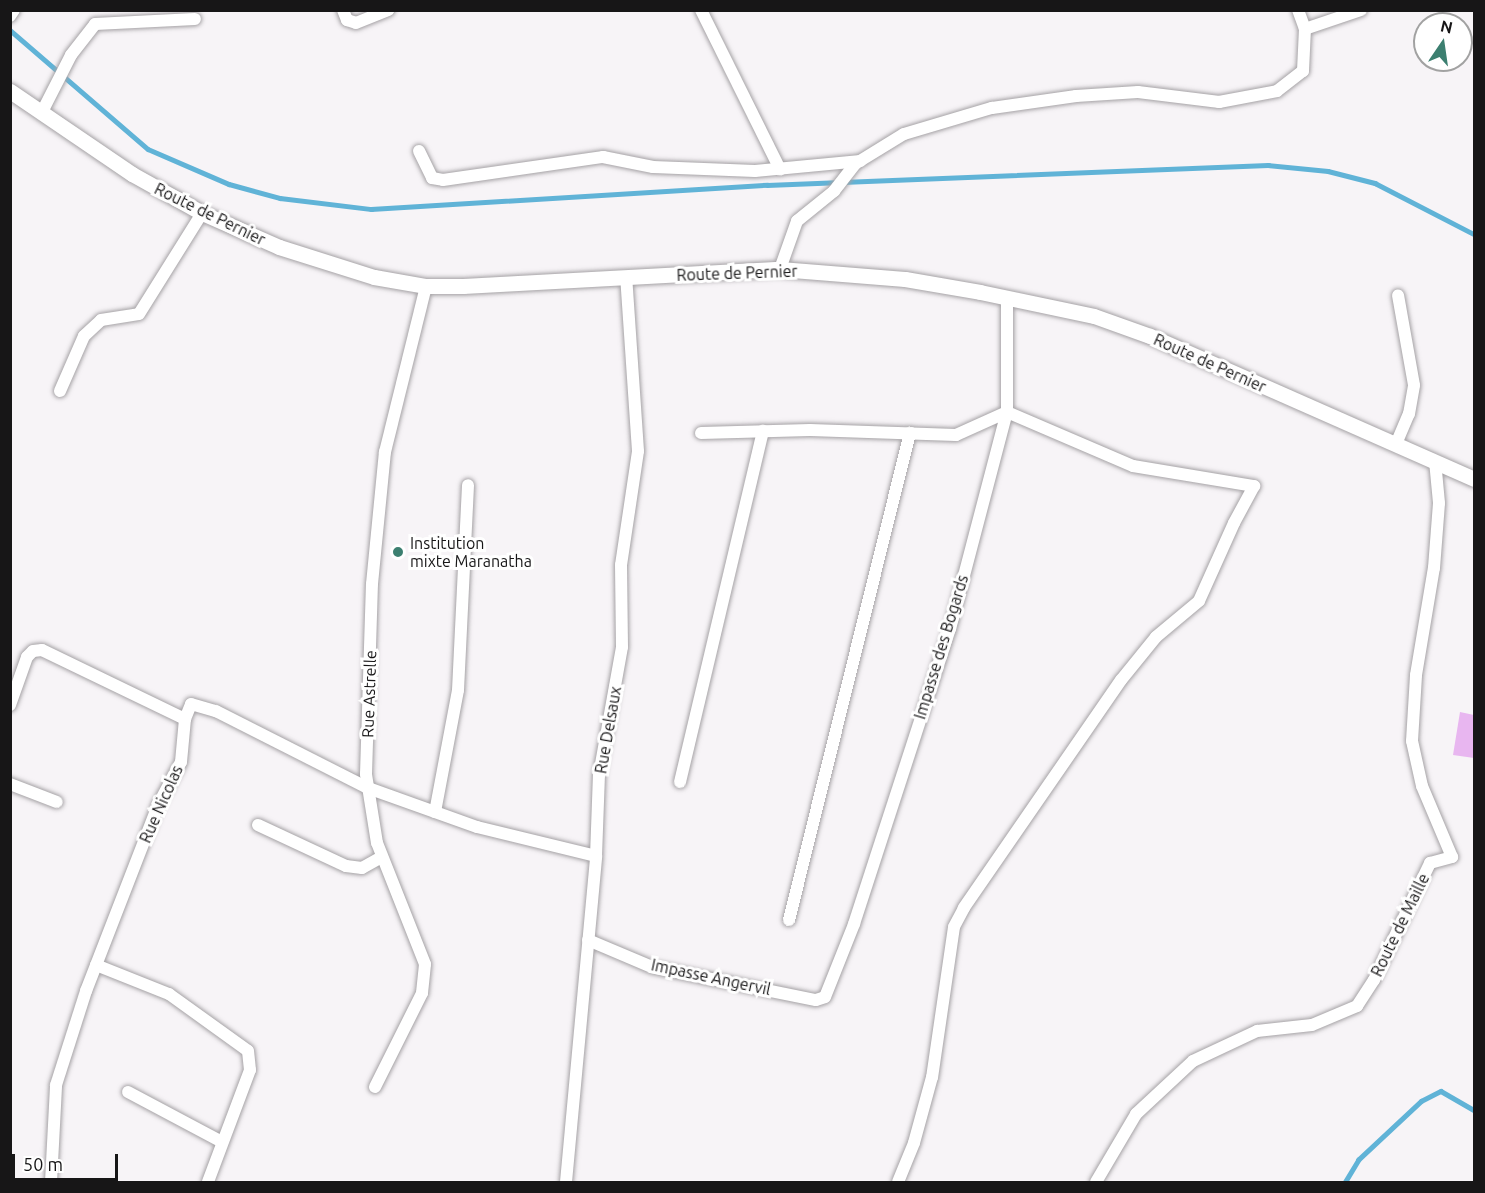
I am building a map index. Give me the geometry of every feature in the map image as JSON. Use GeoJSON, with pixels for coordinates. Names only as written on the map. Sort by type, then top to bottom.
{"type":"FeatureCollection","features":[{"type":"Feature","properties":{"kind":"street"},"geometry":{"type":"LineString","coordinates":[[10,16],[14,10]]}},
{"type":"Feature","properties":{"kind":"street"},"geometry":{"type":"LineString","coordinates":[[343,10],[347,20],[356,23],[388,10]]}},
{"type":"Feature","properties":{"kind":"street"},"geometry":{"type":"LineString","coordinates":[[701,10],[780,169]]}},
{"type":"Feature","properties":{"kind":"street"},"geometry":{"type":"LineString","coordinates":[[780,269],[797,221],[834,191],[858,163],[904,134],[992,108],[1138,92],[1219,102],[1277,91],[1303,71],[1305,29],[1298,10]]}},
{"type":"Feature","properties":{"kind":"street"},"geometry":{"type":"LineString","coordinates":[[1305,29],[1361,10]]}},
{"type":"Feature","properties":{"kind":"street"},"geometry":{"type":"LineString","coordinates":[[42,112],[71,55],[95,24],[195,19]]}},
{"type":"Feature","properties":{"kind":"street","name":"Route de Pernier"},"geometry":{"type":"LineString","coordinates":[[10,91],[132,174],[202,213],[245,234],[325,263],[374,277],[426,286],[780,269],[905,279],[1094,316],[1150,336],[1474,479]]}},
{"type":"Feature","properties":{"kind":"street"},"geometry":{"type":"LineString","coordinates":[[419,151],[432,178],[443,180],[603,157],[672,169],[780,169],[858,163]]}},
{"type":"Feature","properties":{"kind":"street"},"geometry":{"type":"LineString","coordinates":[[60,391],[84,336],[101,320],[139,315],[202,213]]}},
{"type":"Feature","properties":{"kind":"street","name":"Rue Delsaux"},"geometry":{"type":"LineString","coordinates":[[566,1182],[596,856],[599,775],[622,647],[621,565],[638,451],[626,277]]}},
{"type":"Feature","properties":{"kind":"street","name":"Rue Astrelle"},"geometry":{"type":"LineString","coordinates":[[375,1087],[422,993],[425,964],[382,857],[368,788],[372,584],[385,452],[426,286]]}},
{"type":"Feature","properties":{"kind":"street"},"geometry":{"type":"LineString","coordinates":[[1396,444],[1408,414],[1414,385],[1398,295]]}},
{"type":"Feature","properties":{"kind":"street","name":"Impasse des Bogards"},"geometry":{"type":"LineString","coordinates":[[829,987],[854,924],[950,629],[1007,412],[1007,298]]}},
{"type":"Feature","properties":{"kind":"street"},"geometry":{"type":"LineString","coordinates":[[701,433],[763,431],[956,435],[1007,412],[1133,466],[1254,486],[1234,523],[1199,601],[1156,637],[1121,680],[964,908],[954,927],[932,1077],[914,1143],[898,1182]]}},
{"type":"Feature","properties":{"kind":"street"},"geometry":{"type":"LineString","coordinates":[[680,782],[763,431]]}},
{"type":"Feature","properties":{"kind":"street"},"geometry":{"type":"LineString","coordinates":[[789,920],[910,433]]}},
{"type":"Feature","properties":{"kind":"street","name":"Route de Maille"},"geometry":{"type":"LineString","coordinates":[[1096,1182],[1136,1114],[1192,1061],[1257,1031],[1312,1025],[1357,1006],[1374,980],[1430,863],[1452,857],[1422,786],[1412,741],[1416,675],[1435,557],[1439,504],[1435,461]]}},
{"type":"Feature","properties":{"kind":"street"},"geometry":{"type":"LineString","coordinates":[[435,812],[458,690],[468,485]]}},
{"type":"Feature","properties":{"kind":"street"},"geometry":{"type":"LineString","coordinates":[[10,705],[27,657],[33,651],[42,650],[185,719],[191,704],[216,711],[368,788],[477,827],[596,856]]}},
{"type":"Feature","properties":{"kind":"street","name":"Rue Nicolas"},"geometry":{"type":"LineString","coordinates":[[51,1182],[56,1085],[96,965],[158,805],[181,762],[185,719]]}},
{"type":"Feature","properties":{"kind":"street"},"geometry":{"type":"LineString","coordinates":[[10,783],[57,802]]}},
{"type":"Feature","properties":{"kind":"street"},"geometry":{"type":"LineString","coordinates":[[258,825],[346,866],[362,868],[382,857]]}},
{"type":"Feature","properties":{"kind":"street","name":"Impasse Angervil"},"geometry":{"type":"LineString","coordinates":[[588,940],[652,967],[816,1000],[825,997],[829,987]]}},
{"type":"Feature","properties":{"kind":"street"},"geometry":{"type":"LineString","coordinates":[[96,965],[169,994],[248,1051],[250,1070],[208,1182]]}},
{"type":"Feature","properties":{"kind":"street"},"geometry":{"type":"LineString","coordinates":[[128,1092],[222,1142]]}},
{"type":"Feature","properties":{"kind":"building"},"geometry":{"type":"Polygon","coordinates":[[[1460,712],[1474,715],[1474,758],[1453,755],[1460,712]]]}},
{"type":"Feature","properties":{"kind":"waterway"},"geometry":{"type":"LineString","coordinates":[[10,30],[148,149],[229,184],[280,198],[371,209],[767,185],[1268,165],[1328,171],[1375,183],[1474,234]]}},
{"type":"Feature","properties":{"kind":"waterway"},"geometry":{"type":"LineString","coordinates":[[1345,1182],[1358,1160],[1421,1101],[1441,1091],[1474,1110]]}},
{"type":"Feature","properties":{"kind":"place","name":"Institution mixte Maranatha"},"geometry":{"type":"Point","coordinates":[398,552]}}]}
